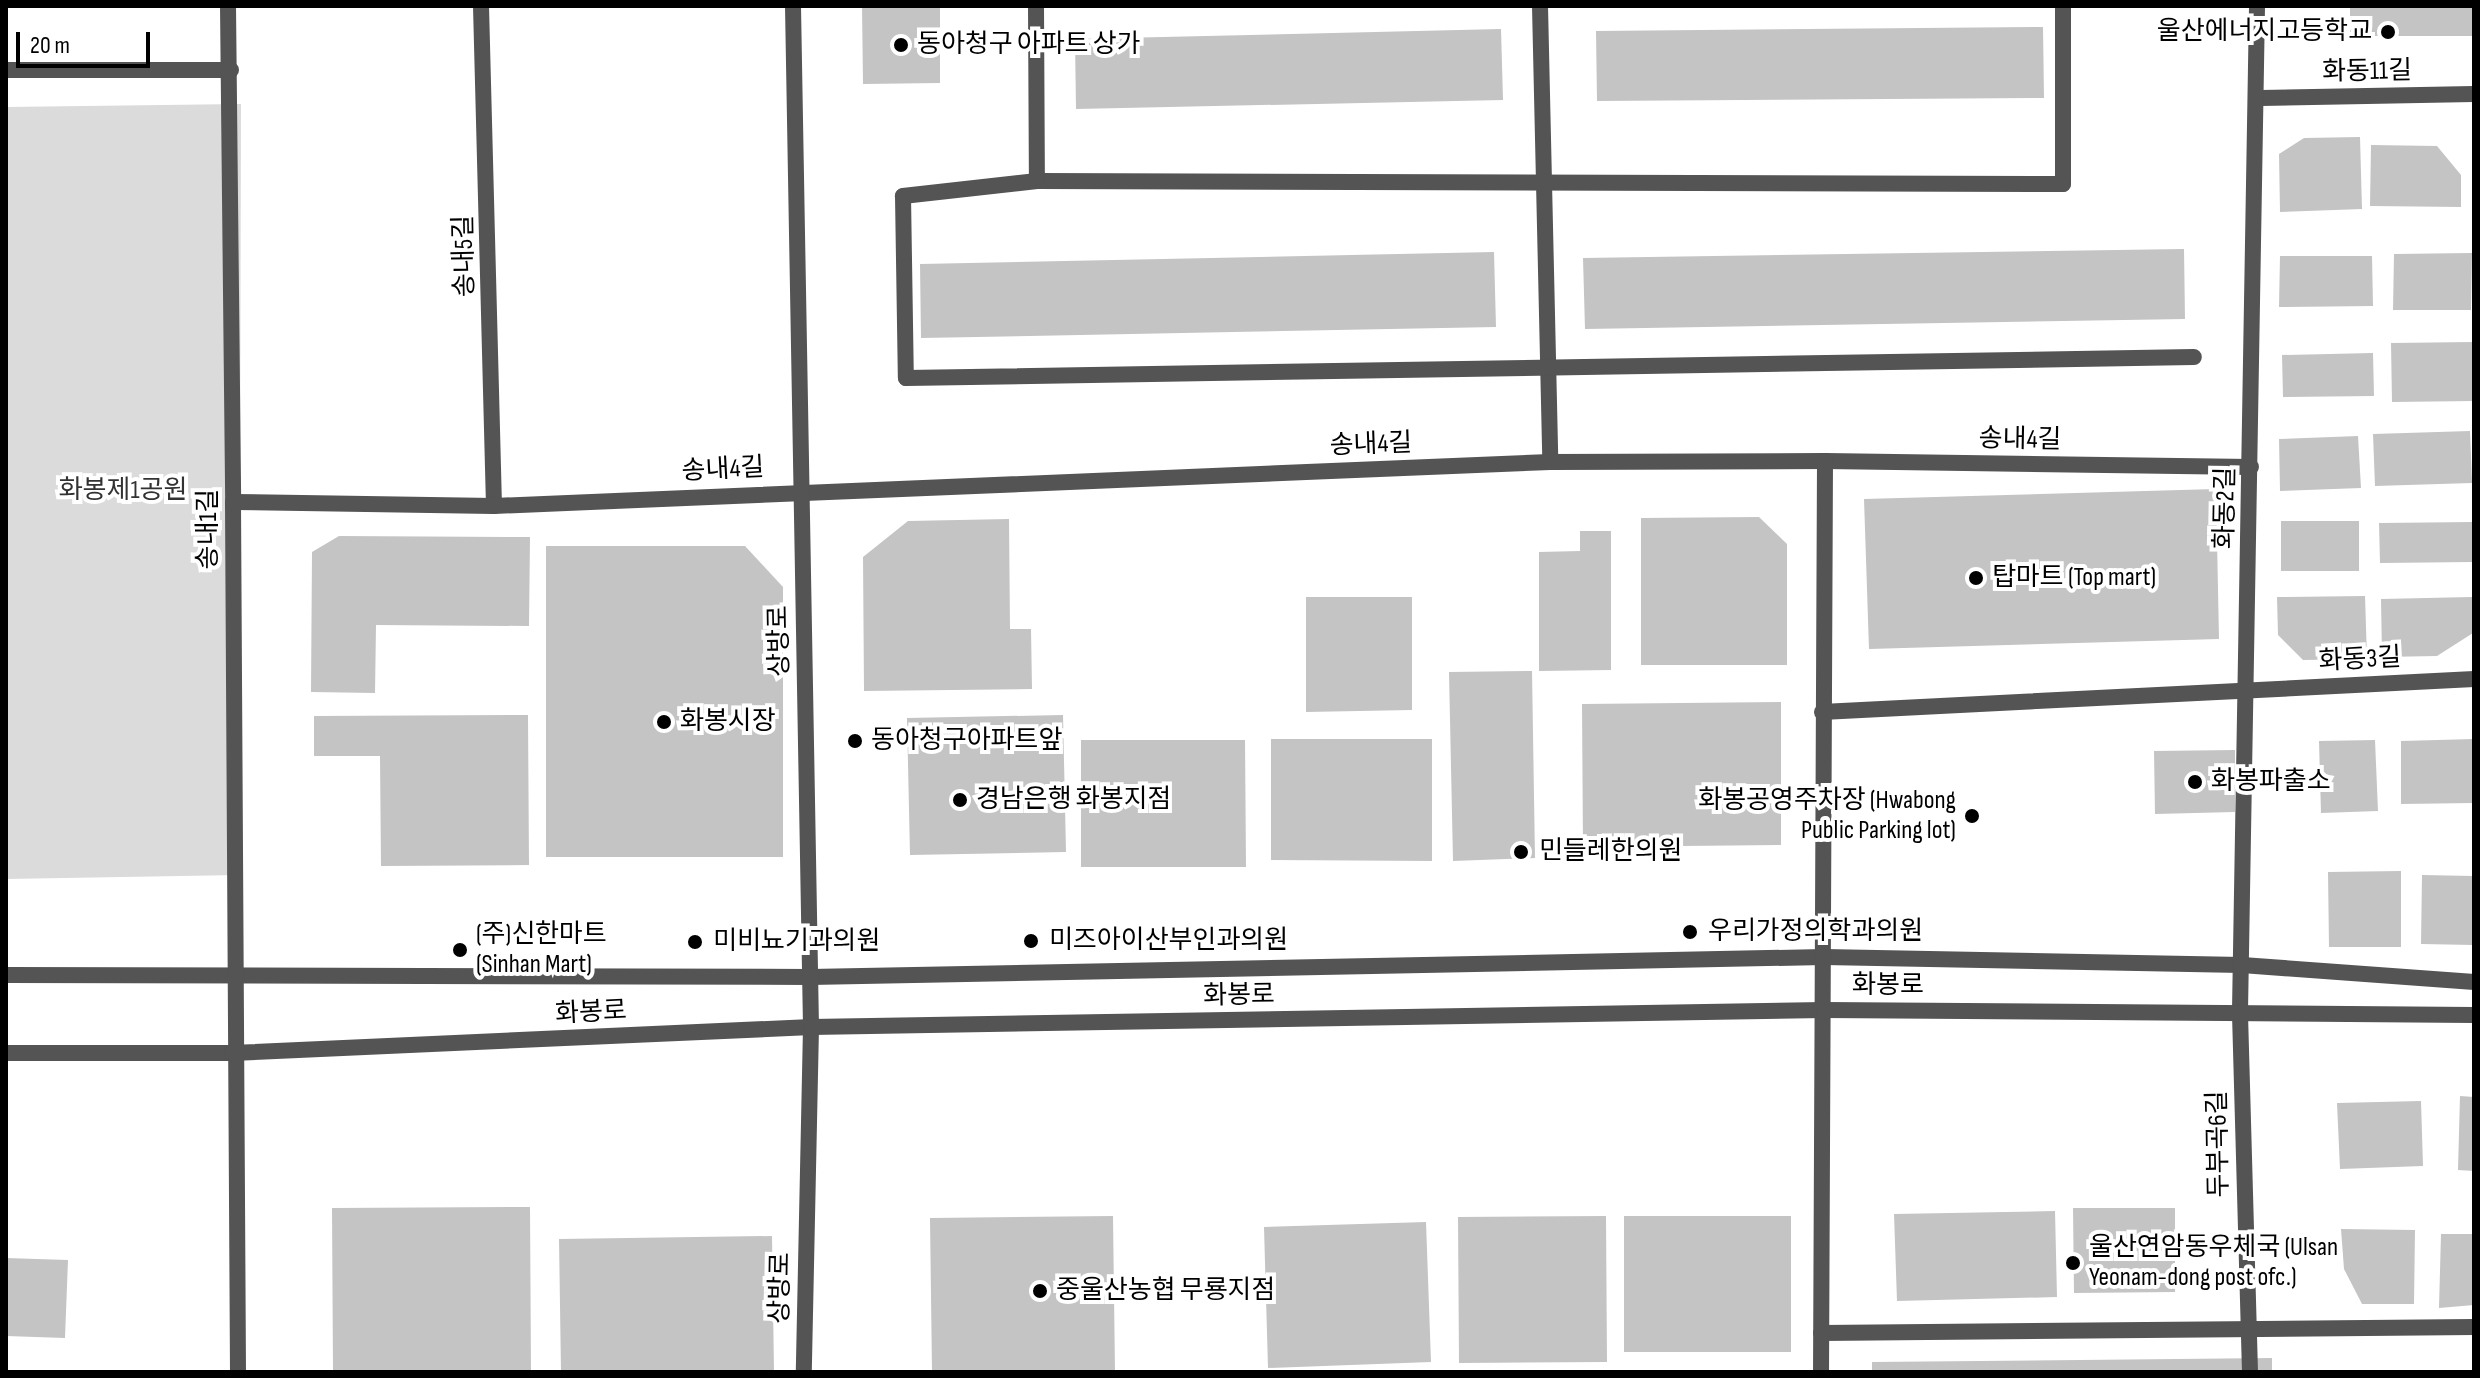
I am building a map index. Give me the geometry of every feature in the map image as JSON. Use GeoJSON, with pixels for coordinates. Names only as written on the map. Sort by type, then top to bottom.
{"type":"FeatureCollection","features":[{"type":"Feature","properties":{"kind":"street","name":"송내1길"},"geometry":{"type":"LineString","coordinates":[[228,6],[233,502],[232,1053],[238,1372]]}},
{"type":"Feature","properties":{"kind":"street","name":"송내5길"},"geometry":{"type":"LineString","coordinates":[[481,6],[494,506]]}},
{"type":"Feature","properties":{"kind":"street","name":"상방로"},"geometry":{"type":"LineString","coordinates":[[793,6],[811,1027],[804,1372]]}},
{"type":"Feature","properties":{"kind":"street"},"geometry":{"type":"LineString","coordinates":[[1036,6],[1037,181]]}},
{"type":"Feature","properties":{"kind":"street"},"geometry":{"type":"LineString","coordinates":[[1540,6],[1550,462]]}},
{"type":"Feature","properties":{"kind":"street"},"geometry":{"type":"LineString","coordinates":[[2063,6],[2063,184],[1544,179],[1037,181],[903,196],[906,378],[2194,357]]}},
{"type":"Feature","properties":{"kind":"street","name":"화동2길"},"geometry":{"type":"LineString","coordinates":[[2240,1011],[2261,98],[2257,6]]}},
{"type":"Feature","properties":{"kind":"street"},"geometry":{"type":"LineString","coordinates":[[6,70],[231,70]]}},
{"type":"Feature","properties":{"kind":"street","name":"화동11길"},"geometry":{"type":"LineString","coordinates":[[2261,98],[2474,94]]}},
{"type":"Feature","properties":{"kind":"street"},"geometry":{"type":"LineString","coordinates":[[1821,1372],[1825,461]]}},
{"type":"Feature","properties":{"kind":"street","name":"송내4길"},"geometry":{"type":"LineString","coordinates":[[233,502],[494,506],[802,490],[1550,462],[1825,461],[2251,467]]}},
{"type":"Feature","properties":{"kind":"street","name":"화동3길"},"geometry":{"type":"LineString","coordinates":[[1822,712],[2474,679]]}},
{"type":"Feature","properties":{"kind":"street"},"geometry":{"type":"LineString","coordinates":[[6,975],[810,977],[1824,957],[2242,965],[2474,982]]}},
{"type":"Feature","properties":{"kind":"street","name":"화봉로"},"geometry":{"type":"LineString","coordinates":[[6,1053],[232,1053],[811,1027],[1824,1010],[2474,1015]]}},
{"type":"Feature","properties":{"kind":"street","name":"두부곡6길"},"geometry":{"type":"LineString","coordinates":[[2240,1011],[2250,1372]]}},
{"type":"Feature","properties":{"kind":"street"},"geometry":{"type":"LineString","coordinates":[[1821,1333],[2247,1325],[2474,1327]]}},
{"type":"Feature","properties":{"kind":"green space","name":"화봉제1공원"},"geometry":{"type":"Polygon","coordinates":[[[241,104],[239,875],[6,879],[6,107],[241,104]]]}},
{"type":"Feature","properties":{"kind":"building","name":"동아청구 아파트 상가"},"geometry":{"type":"Polygon","coordinates":[[[862,6],[940,6],[940,83],[863,84],[862,6]]]}},
{"type":"Feature","properties":{"kind":"building"},"geometry":{"type":"Polygon","coordinates":[[[2350,6],[2474,6],[2474,36],[2350,36],[2350,6]]]}},
{"type":"Feature","properties":{"kind":"building"},"geometry":{"type":"Polygon","coordinates":[[[2043,27],[2044,98],[1597,101],[1596,31],[2043,27]]]}},
{"type":"Feature","properties":{"kind":"building"},"geometry":{"type":"Polygon","coordinates":[[[1501,29],[1503,100],[1076,109],[1075,39],[1501,29]]]}},
{"type":"Feature","properties":{"kind":"building"},"geometry":{"type":"Polygon","coordinates":[[[2360,137],[2362,209],[2280,212],[2279,154],[2304,138],[2360,137]]]}},
{"type":"Feature","properties":{"kind":"building"},"geometry":{"type":"Polygon","coordinates":[[[2371,145],[2437,146],[2461,175],[2461,207],[2370,206],[2371,145]]]}},
{"type":"Feature","properties":{"kind":"building"},"geometry":{"type":"Polygon","coordinates":[[[2184,249],[2185,319],[1585,329],[1583,258],[2184,249]]]}},
{"type":"Feature","properties":{"kind":"building"},"geometry":{"type":"Polygon","coordinates":[[[1494,252],[1496,327],[921,338],[920,264],[1494,252]]]}},
{"type":"Feature","properties":{"kind":"building"},"geometry":{"type":"Polygon","coordinates":[[[2472,253],[2471,310],[2393,310],[2394,254],[2472,253]]]}},
{"type":"Feature","properties":{"kind":"building"},"geometry":{"type":"Polygon","coordinates":[[[2280,256],[2372,256],[2373,306],[2279,307],[2280,256]]]}},
{"type":"Feature","properties":{"kind":"building"},"geometry":{"type":"Polygon","coordinates":[[[2474,342],[2474,401],[2392,402],[2391,343],[2474,342]]]}},
{"type":"Feature","properties":{"kind":"building"},"geometry":{"type":"Polygon","coordinates":[[[2373,353],[2374,396],[2283,397],[2282,355],[2373,353]]]}},
{"type":"Feature","properties":{"kind":"building"},"geometry":{"type":"Polygon","coordinates":[[[2470,431],[2472,483],[2375,486],[2373,434],[2470,431]]]}},
{"type":"Feature","properties":{"kind":"building"},"geometry":{"type":"Polygon","coordinates":[[[2358,436],[2361,488],[2280,491],[2279,439],[2358,436]]]}},
{"type":"Feature","properties":{"kind":"building"},"geometry":{"type":"Polygon","coordinates":[[[2216,489],[2219,639],[1869,649],[1864,499],[2216,489]]]}},
{"type":"Feature","properties":{"kind":"building"},"geometry":{"type":"Polygon","coordinates":[[[1759,517],[1787,544],[1787,665],[1641,665],[1641,518],[1759,517]]]}},
{"type":"Feature","properties":{"kind":"building"},"geometry":{"type":"Polygon","coordinates":[[[1009,519],[1010,629],[1031,629],[1032,689],[864,691],[863,557],[908,521],[1009,519]]]}},
{"type":"Feature","properties":{"kind":"building"},"geometry":{"type":"Polygon","coordinates":[[[2281,521],[2359,521],[2359,571],[2281,571],[2281,521]]]}},
{"type":"Feature","properties":{"kind":"building"},"geometry":{"type":"Polygon","coordinates":[[[2473,522],[2473,562],[2380,563],[2379,523],[2473,522]]]}},
{"type":"Feature","properties":{"kind":"building"},"geometry":{"type":"Polygon","coordinates":[[[1580,531],[1611,531],[1611,670],[1539,671],[1539,552],[1580,551],[1580,531]]]}},
{"type":"Feature","properties":{"kind":"building"},"geometry":{"type":"Polygon","coordinates":[[[339,536],[530,537],[529,626],[376,625],[375,693],[311,692],[312,552],[339,536]]]}},
{"type":"Feature","properties":{"kind":"building","name":"화봉시장"},"geometry":{"type":"Polygon","coordinates":[[[546,546],[745,546],[783,587],[783,857],[546,857],[546,546]]]}},
{"type":"Feature","properties":{"kind":"building"},"geometry":{"type":"Polygon","coordinates":[[[2365,596],[2367,659],[2303,660],[2278,635],[2277,597],[2365,596]]]}},
{"type":"Feature","properties":{"kind":"building"},"geometry":{"type":"Polygon","coordinates":[[[1306,597],[1412,597],[1412,710],[1306,712],[1306,597]]]}},
{"type":"Feature","properties":{"kind":"building"},"geometry":{"type":"Polygon","coordinates":[[[2472,597],[2473,633],[2437,656],[2382,657],[2381,599],[2472,597]]]}},
{"type":"Feature","properties":{"kind":"building"},"geometry":{"type":"Polygon","coordinates":[[[1532,671],[1535,858],[1453,861],[1449,672],[1532,671]]]}},
{"type":"Feature","properties":{"kind":"building"},"geometry":{"type":"Polygon","coordinates":[[[1781,702],[1781,845],[1583,847],[1582,704],[1781,702]]]}},
{"type":"Feature","properties":{"kind":"building"},"geometry":{"type":"Polygon","coordinates":[[[528,715],[529,865],[381,866],[380,756],[314,756],[314,716],[528,715]]]}},
{"type":"Feature","properties":{"kind":"building"},"geometry":{"type":"Polygon","coordinates":[[[1063,715],[1066,852],[910,855],[907,718],[1063,715]]]}},
{"type":"Feature","properties":{"kind":"building"},"geometry":{"type":"Polygon","coordinates":[[[1271,739],[1432,739],[1432,861],[1271,860],[1271,739]]]}},
{"type":"Feature","properties":{"kind":"building"},"geometry":{"type":"Polygon","coordinates":[[[2474,739],[2474,803],[2401,804],[2401,741],[2474,739]]]}},
{"type":"Feature","properties":{"kind":"building"},"geometry":{"type":"Polygon","coordinates":[[[1081,740],[1245,740],[1246,867],[1081,867],[1081,740]]]}},
{"type":"Feature","properties":{"kind":"building"},"geometry":{"type":"Polygon","coordinates":[[[2375,740],[2378,811],[2321,813],[2319,741],[2375,740]]]}},
{"type":"Feature","properties":{"kind":"building","name":"화봉파출소"},"geometry":{"type":"Polygon","coordinates":[[[2235,750],[2235,812],[2155,814],[2154,751],[2235,750]]]}},
{"type":"Feature","properties":{"kind":"building"},"geometry":{"type":"Polygon","coordinates":[[[2401,871],[2401,947],[2329,947],[2328,872],[2401,871]]]}},
{"type":"Feature","properties":{"kind":"building"},"geometry":{"type":"Polygon","coordinates":[[[2422,875],[2474,876],[2474,945],[2421,944],[2422,875]]]}},
{"type":"Feature","properties":{"kind":"building"},"geometry":{"type":"Polygon","coordinates":[[[2460,1096],[2474,1097],[2474,1171],[2458,1170],[2460,1096]]]}},
{"type":"Feature","properties":{"kind":"building"},"geometry":{"type":"Polygon","coordinates":[[[2421,1101],[2423,1166],[2340,1169],[2337,1103],[2421,1101]]]}},
{"type":"Feature","properties":{"kind":"building"},"geometry":{"type":"Polygon","coordinates":[[[530,1207],[531,1372],[333,1372],[332,1208],[530,1207]]]}},
{"type":"Feature","properties":{"kind":"building"},"geometry":{"type":"Polygon","coordinates":[[[2073,1208],[2175,1208],[2175,1292],[2074,1293],[2073,1208]]]}},
{"type":"Feature","properties":{"kind":"building"},"geometry":{"type":"Polygon","coordinates":[[[2055,1211],[2057,1297],[1897,1301],[1894,1214],[2055,1211]]]}},
{"type":"Feature","properties":{"kind":"building"},"geometry":{"type":"Polygon","coordinates":[[[1113,1216],[1115,1372],[932,1372],[930,1218],[1113,1216]]]}},
{"type":"Feature","properties":{"kind":"building"},"geometry":{"type":"Polygon","coordinates":[[[1606,1216],[1607,1362],[1459,1363],[1458,1217],[1606,1216]]]}},
{"type":"Feature","properties":{"kind":"building"},"geometry":{"type":"Polygon","coordinates":[[[1624,1216],[1791,1216],[1791,1352],[1624,1352],[1624,1216]]]}},
{"type":"Feature","properties":{"kind":"building"},"geometry":{"type":"Polygon","coordinates":[[[1426,1222],[1431,1362],[1268,1368],[1264,1227],[1426,1222]]]}},
{"type":"Feature","properties":{"kind":"building"},"geometry":{"type":"Polygon","coordinates":[[[2341,1229],[2415,1230],[2414,1304],[2362,1304],[2344,1269],[2341,1229]]]}},
{"type":"Feature","properties":{"kind":"building"},"geometry":{"type":"Polygon","coordinates":[[[2441,1234],[2474,1234],[2474,1305],[2439,1308],[2441,1234]]]}},
{"type":"Feature","properties":{"kind":"building"},"geometry":{"type":"Polygon","coordinates":[[[772,1236],[774,1372],[561,1372],[559,1239],[772,1236]]]}},
{"type":"Feature","properties":{"kind":"building"},"geometry":{"type":"Polygon","coordinates":[[[6,1258],[68,1260],[65,1338],[6,1336],[6,1258]]]}},
{"type":"Feature","properties":{"kind":"building"},"geometry":{"type":"Polygon","coordinates":[[[2272,1358],[2272,1372],[1872,1372],[1872,1362],[2272,1358]]]}},
{"type":"Feature","properties":{"kind":"place","name":"울산에너지고등학교"},"geometry":{"type":"Point","coordinates":[2388,32]}},
{"type":"Feature","properties":{"kind":"place","name":"동아청구 아파트 상가"},"geometry":{"type":"Point","coordinates":[901,45]}},
{"type":"Feature","properties":{"kind":"place","name":"탑마트 (Top mart)"},"geometry":{"type":"Point","coordinates":[1976,578]}},
{"type":"Feature","properties":{"kind":"place","name":"화봉시장"},"geometry":{"type":"Point","coordinates":[664,722]}},
{"type":"Feature","properties":{"kind":"place","name":"동아청구아파트앞"},"geometry":{"type":"Point","coordinates":[855,741]}},
{"type":"Feature","properties":{"kind":"place","name":"화봉파출소"},"geometry":{"type":"Point","coordinates":[2195,782]}},
{"type":"Feature","properties":{"kind":"place","name":"경남은행 화봉지점"},"geometry":{"type":"Point","coordinates":[960,800]}},
{"type":"Feature","properties":{"kind":"place","name":"화봉공영주차장 (Hwabong Public Parking lot)"},"geometry":{"type":"Point","coordinates":[1972,816]}},
{"type":"Feature","properties":{"kind":"place","name":"민들레한의원"},"geometry":{"type":"Point","coordinates":[1521,852]}},
{"type":"Feature","properties":{"kind":"place","name":"우리가정의학과의원"},"geometry":{"type":"Point","coordinates":[1690,932]}},
{"type":"Feature","properties":{"kind":"place","name":"미즈아이산부인과의원"},"geometry":{"type":"Point","coordinates":[1031,941]}},
{"type":"Feature","properties":{"kind":"place","name":"미비뇨기과의원"},"geometry":{"type":"Point","coordinates":[695,942]}},
{"type":"Feature","properties":{"kind":"place","name":"(주)신한마트 (Sinhan Mart)"},"geometry":{"type":"Point","coordinates":[460,950]}},
{"type":"Feature","properties":{"kind":"place","name":"울산연암동우체국 (Ulsan Yeonam-dong post ofc.)"},"geometry":{"type":"Point","coordinates":[2073,1263]}},
{"type":"Feature","properties":{"kind":"place","name":"중울산농협 무룡지점"},"geometry":{"type":"Point","coordinates":[1040,1291]}}]}
